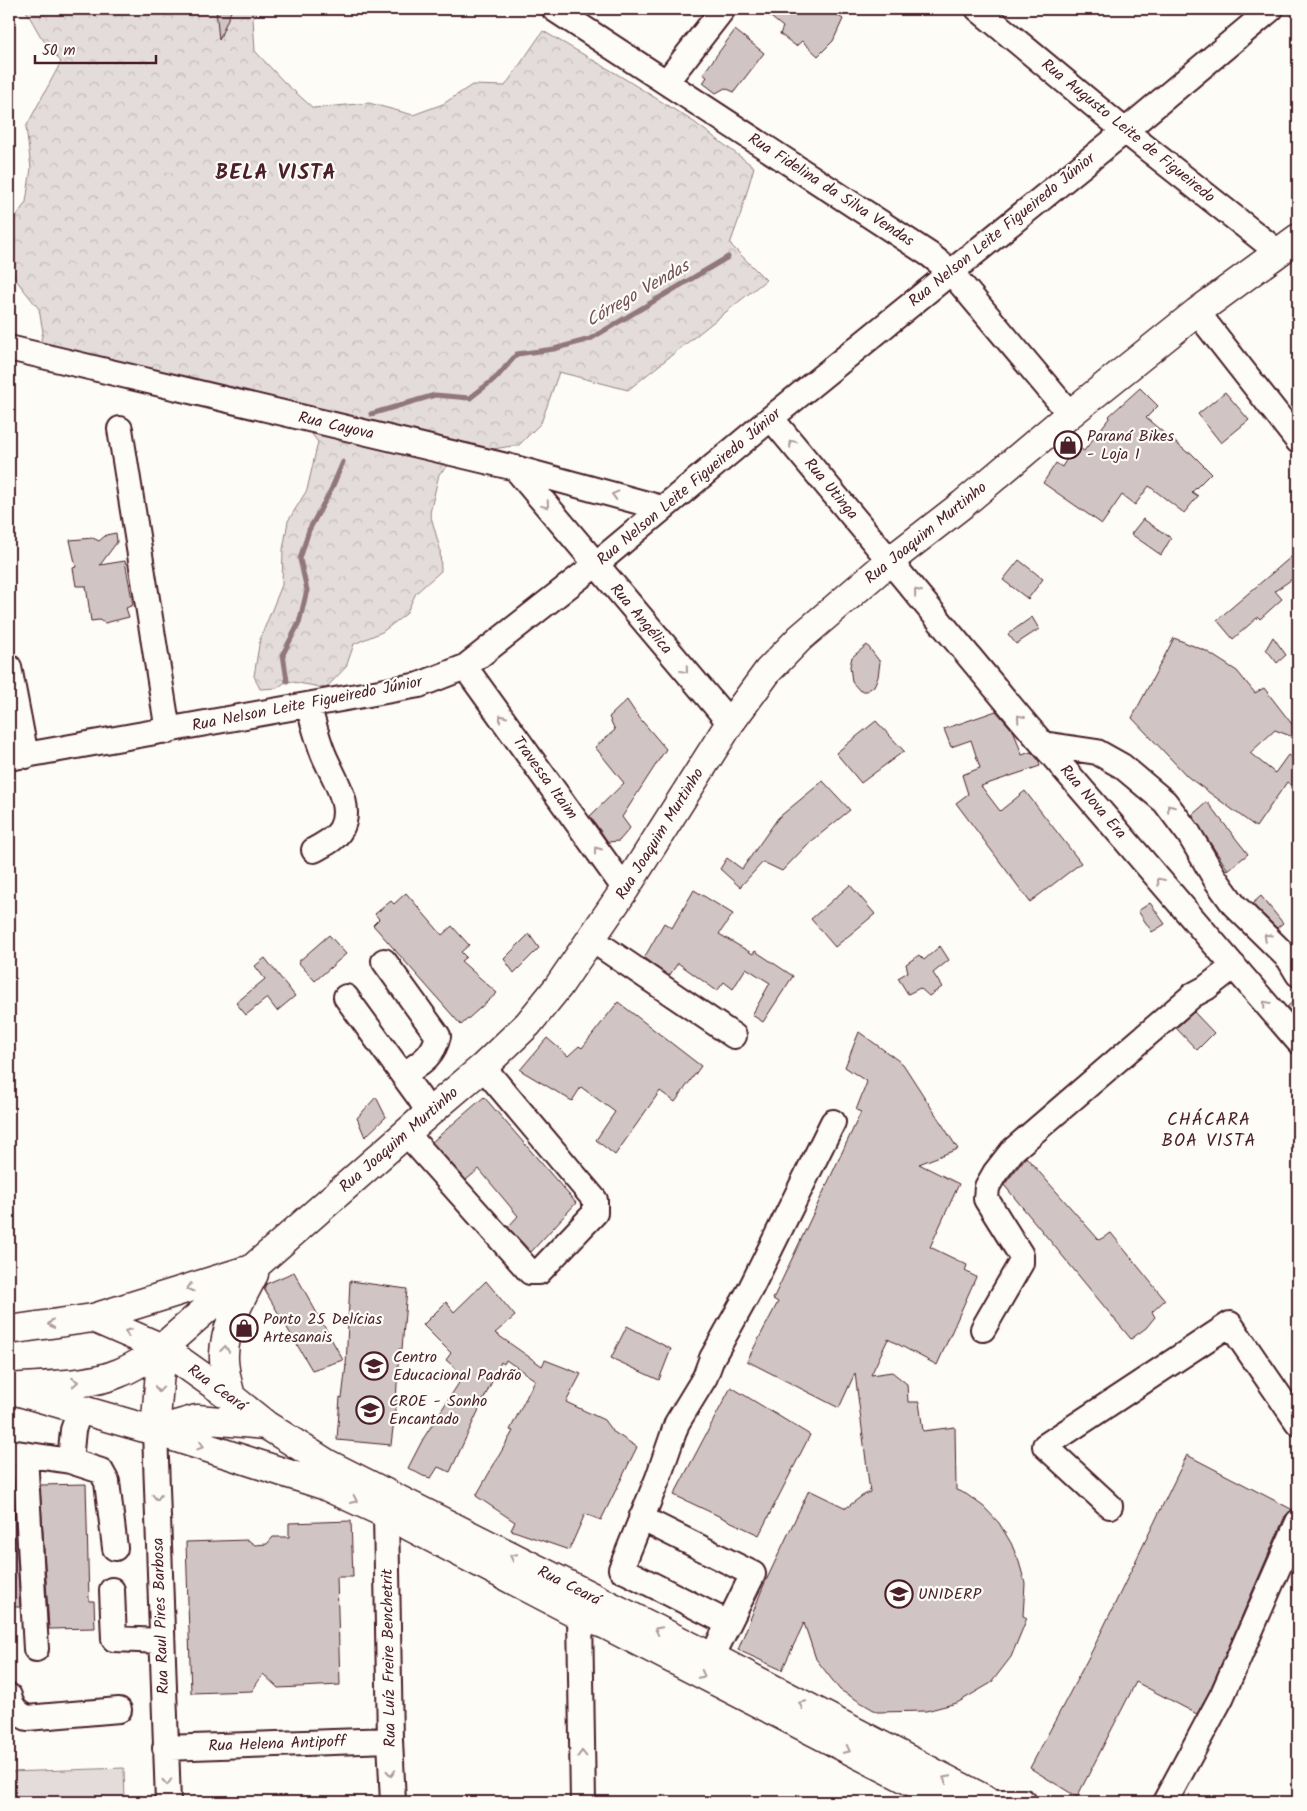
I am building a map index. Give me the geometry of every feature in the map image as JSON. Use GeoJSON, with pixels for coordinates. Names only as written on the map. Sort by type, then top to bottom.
{"type":"FeatureCollection","features":[{"type":"Feature","properties":{"kind":"main road","name":"Rua Joaquim Murtinho"},"geometry":{"type":"LineString","coordinates":[[9,1388],[93,1381],[118,1374],[142,1362],[162,1348],[483,1067],[528,1024],[558,988],[625,889],[730,723],[768,672],[800,638],[891,560],[1196,312],[1288,245]]}},
{"type":"Feature","properties":{"kind":"main road"},"geometry":{"type":"LineString","coordinates":[[9,1330],[93,1318],[257,1265]]}},
{"type":"Feature","properties":{"kind":"main road"},"geometry":{"type":"LineString","coordinates":[[231,1397],[224,1355],[228,1330],[257,1265]]}},
{"type":"Feature","properties":{"kind":"main road"},"geometry":{"type":"LineString","coordinates":[[93,1318],[162,1348],[155,1430],[197,1419],[266,1425]]}},
{"type":"Feature","properties":{"kind":"main road","name":"Rua Ceará"},"geometry":{"type":"LineString","coordinates":[[162,1348],[231,1397],[266,1425],[328,1464],[385,1491],[584,1605],[606,1625],[950,1802]]}},
{"type":"Feature","properties":{"kind":"main road"},"geometry":{"type":"LineString","coordinates":[[9,1388],[80,1410]]}},
{"type":"Feature","properties":{"kind":"main road","name":"Rua Ceará"},"geometry":{"type":"LineString","coordinates":[[80,1410],[155,1430],[323,1485],[584,1605],[712,1657],[989,1802]]}},
{"type":"Feature","properties":{"kind":"street","name":"Rua Fidelina da Silva Vendas"},"geometry":{"type":"LineString","coordinates":[[554,9],[667,81],[930,255],[950,272],[1070,414]]}},
{"type":"Feature","properties":{"kind":"street"},"geometry":{"type":"LineString","coordinates":[[667,81],[723,9]]}},
{"type":"Feature","properties":{"kind":"street","name":"Rua Nelson Leite Figueiredo Júnior"},"geometry":{"type":"LineString","coordinates":[[17,757],[419,685],[465,667],[595,565],[771,418],[1271,9]]}},
{"type":"Feature","properties":{"kind":"street","name":"Rua Augusto Leite de Figueiredo"},"geometry":{"type":"LineString","coordinates":[[986,11],[1125,130],[1288,245]]}},
{"type":"Feature","properties":{"kind":"street"},"geometry":{"type":"LineString","coordinates":[[1196,312],[1296,434]]}},
{"type":"Feature","properties":{"kind":"street","name":"Rua Cayova"},"geometry":{"type":"LineString","coordinates":[[9,348],[515,468],[662,508]]}},
{"type":"Feature","properties":{"kind":"street","name":"Rua Utinga"},"geometry":{"type":"LineString","coordinates":[[771,418],[891,560]]}},
{"type":"Feature","properties":{"kind":"street"},"geometry":{"type":"LineString","coordinates":[[120,429],[168,730]]}},
{"type":"Feature","properties":{"kind":"street","name":"Rua Angélica"},"geometry":{"type":"LineString","coordinates":[[515,468],[730,723]]}},
{"type":"Feature","properties":{"kind":"street","name":"Rua Nova Era"},"geometry":{"type":"LineString","coordinates":[[891,560],[1043,744],[1298,1041]]}},
{"type":"Feature","properties":{"kind":"street"},"geometry":{"type":"LineString","coordinates":[[9,667],[17,757]]}},
{"type":"Feature","properties":{"kind":"street","name":"Travessa Itaim"},"geometry":{"type":"LineString","coordinates":[[465,667],[625,889]]}},
{"type":"Feature","properties":{"kind":"street"},"geometry":{"type":"LineString","coordinates":[[308,705],[323,754],[340,789],[345,810],[341,830],[333,839],[314,850]]}},
{"type":"Feature","properties":{"kind":"street"},"geometry":{"type":"LineString","coordinates":[[1043,744],[1097,752],[1122,766],[1165,802],[1189,834],[1234,905],[1289,958],[1298,974]]}},
{"type":"Feature","properties":{"kind":"street"},"geometry":{"type":"LineString","coordinates":[[591,939],[734,1036]]}},
{"type":"Feature","properties":{"kind":"street"},"geometry":{"type":"LineString","coordinates":[[384,961],[438,1036],[436,1046],[430,1056],[403,1075]]}},
{"type":"Feature","properties":{"kind":"street"},"geometry":{"type":"LineString","coordinates":[[982,1330],[1021,1263],[1020,1255],[986,1199],[987,1187],[995,1173],[1013,1150],[1193,995],[1206,988],[1234,966]]}},
{"type":"Feature","properties":{"kind":"street"},"geometry":{"type":"LineString","coordinates":[[346,997],[429,1113]]}},
{"type":"Feature","properties":{"kind":"street"},"geometry":{"type":"LineString","coordinates":[[406,1133],[530,1272],[539,1272],[595,1213],[595,1200],[483,1067]]}},
{"type":"Feature","properties":{"kind":"street"},"geometry":{"type":"LineString","coordinates":[[728,1623],[621,1569],[658,1478],[677,1424],[705,1377],[712,1358],[752,1288],[833,1122]]}},
{"type":"Feature","properties":{"kind":"street"},"geometry":{"type":"LineString","coordinates":[[1110,1506],[1045,1446],[1230,1324],[1298,1423]]}},
{"type":"Feature","properties":{"kind":"street"},"geometry":{"type":"LineString","coordinates":[[70,1461],[73,1430],[80,1410]]}},
{"type":"Feature","properties":{"kind":"street","name":"Rua Raul Pires Barbosa"},"geometry":{"type":"LineString","coordinates":[[155,1430],[168,1802]]}},
{"type":"Feature","properties":{"kind":"street"},"geometry":{"type":"LineString","coordinates":[[36,1649],[17,1453],[70,1461],[102,1471],[107,1482],[115,1548]]}},
{"type":"Feature","properties":{"kind":"street","name":"Rua Luíz Freire Benchetrit"},"geometry":{"type":"LineString","coordinates":[[386,1514],[393,1802]]}},
{"type":"Feature","properties":{"kind":"street"},"geometry":{"type":"LineString","coordinates":[[641,1518],[753,1574],[712,1657]]}},
{"type":"Feature","properties":{"kind":"street"},"geometry":{"type":"LineString","coordinates":[[1165,1802],[1222,1696],[1298,1522]]}},
{"type":"Feature","properties":{"kind":"street"},"geometry":{"type":"LineString","coordinates":[[112,1590],[114,1639],[162,1641]]}},
{"type":"Feature","properties":{"kind":"street"},"geometry":{"type":"LineString","coordinates":[[583,1802],[584,1605]]}},
{"type":"Feature","properties":{"kind":"street"},"geometry":{"type":"LineString","coordinates":[[9,1696],[11,1706],[27,1718],[119,1710]]}},
{"type":"Feature","properties":{"kind":"street","name":"Rua Helena Antipoff"},"geometry":{"type":"LineString","coordinates":[[165,1748],[390,1740]]}},
{"type":"Feature","properties":{"kind":"street"},"geometry":{"type":"LineString","coordinates":[[989,1802],[1024,1802]]}},
{"type":"Feature","properties":{"kind":"green space"},"geometry":{"type":"Polygon","coordinates":[[[25,9],[201,9],[205,13],[212,9],[258,9],[253,18],[255,51],[284,82],[313,108],[369,103],[413,115],[443,104],[472,85],[505,86],[543,31],[694,122],[754,167],[730,244],[766,280],[628,390],[559,372],[541,423],[519,445],[461,454],[439,474],[430,513],[440,549],[441,571],[416,593],[406,614],[382,632],[354,644],[346,667],[326,688],[287,681],[277,688],[260,689],[254,676],[260,639],[282,585],[283,550],[288,521],[307,490],[318,442],[311,433],[35,364],[43,332],[39,309],[16,280],[9,260],[9,227],[26,202],[31,168],[26,127],[61,62],[41,37],[25,9]]]}},
{"type":"Feature","properties":{"kind":"green space"},"geometry":{"type":"Polygon","coordinates":[[[124,1768],[125,1802],[9,1802],[9,1772],[124,1768]]]}},
{"type":"Feature","properties":{"kind":"building"},"geometry":{"type":"Polygon","coordinates":[[[216,9],[232,9],[219,40],[216,9]]]}},
{"type":"Feature","properties":{"kind":"building"},"geometry":{"type":"Polygon","coordinates":[[[761,9],[828,9],[843,19],[833,41],[818,56],[802,41],[796,46],[780,34],[783,27],[761,9]]]}},
{"type":"Feature","properties":{"kind":"building"},"geometry":{"type":"Polygon","coordinates":[[[735,30],[764,53],[734,92],[725,88],[716,93],[703,83],[707,77],[703,74],[735,30]]]}},
{"type":"Feature","properties":{"kind":"building"},"geometry":{"type":"Polygon","coordinates":[[[1140,388],[1158,406],[1146,418],[1188,453],[1190,452],[1211,473],[1192,492],[1198,496],[1184,513],[1149,486],[1135,505],[1122,495],[1102,524],[1043,483],[1056,463],[1062,467],[1075,445],[1084,451],[1109,416],[1140,388]]]}},
{"type":"Feature","properties":{"kind":"building"},"geometry":{"type":"Polygon","coordinates":[[[1225,392],[1249,420],[1221,443],[1198,414],[1225,392]]]}},
{"type":"Feature","properties":{"kind":"building"},"geometry":{"type":"Polygon","coordinates":[[[1143,519],[1171,538],[1161,555],[1131,534],[1143,519]]]}},
{"type":"Feature","properties":{"kind":"building"},"geometry":{"type":"Polygon","coordinates":[[[116,533],[117,542],[100,565],[125,561],[133,605],[126,608],[129,617],[105,623],[99,620],[91,621],[86,586],[76,586],[73,568],[76,567],[70,540],[93,538],[99,541],[106,535],[116,533]]]}},
{"type":"Feature","properties":{"kind":"building"},"geometry":{"type":"Polygon","coordinates":[[[1298,551],[1298,575],[1275,591],[1282,599],[1260,619],[1258,617],[1233,639],[1217,620],[1298,551]]]}},
{"type":"Feature","properties":{"kind":"building"},"geometry":{"type":"Polygon","coordinates":[[[1019,560],[1043,579],[1028,599],[1003,580],[1019,560]]]}},
{"type":"Feature","properties":{"kind":"building"},"geometry":{"type":"Polygon","coordinates":[[[1032,617],[1039,629],[1016,644],[1008,634],[1032,617]]]}},
{"type":"Feature","properties":{"kind":"building"},"geometry":{"type":"Polygon","coordinates":[[[1273,637],[1286,655],[1277,663],[1266,649],[1273,637]]]}},
{"type":"Feature","properties":{"kind":"building"},"geometry":{"type":"Polygon","coordinates":[[[1174,638],[1206,651],[1237,671],[1255,693],[1264,688],[1298,732],[1298,739],[1275,730],[1250,753],[1275,773],[1288,755],[1298,762],[1298,790],[1287,782],[1256,827],[1188,777],[1132,718],[1174,638]]]}},
{"type":"Feature","properties":{"kind":"building"},"geometry":{"type":"Polygon","coordinates":[[[867,645],[880,662],[878,677],[874,686],[867,691],[860,691],[852,682],[850,666],[852,657],[867,645]]]}},
{"type":"Feature","properties":{"kind":"building"},"geometry":{"type":"Polygon","coordinates":[[[627,700],[637,715],[666,749],[622,817],[630,828],[619,841],[608,842],[590,816],[624,783],[595,747],[615,730],[609,717],[627,700]]]}},
{"type":"Feature","properties":{"kind":"building"},"geometry":{"type":"Polygon","coordinates":[[[996,711],[1014,732],[1022,755],[1031,752],[1038,759],[1040,766],[981,786],[1000,811],[1025,791],[1081,863],[1030,902],[956,803],[968,794],[962,775],[980,768],[971,740],[951,747],[944,729],[996,711]]]}},
{"type":"Feature","properties":{"kind":"building"},"geometry":{"type":"Polygon","coordinates":[[[876,721],[904,751],[861,783],[836,753],[876,721]]]}},
{"type":"Feature","properties":{"kind":"building"},"geometry":{"type":"Polygon","coordinates":[[[823,781],[850,810],[807,845],[782,871],[763,862],[740,887],[720,869],[727,858],[742,869],[778,818],[823,781]]]}},
{"type":"Feature","properties":{"kind":"building"},"geometry":{"type":"Polygon","coordinates":[[[1207,802],[1248,854],[1228,870],[1192,815],[1207,802]]]}},
{"type":"Feature","properties":{"kind":"building"},"geometry":{"type":"Polygon","coordinates":[[[850,885],[875,914],[835,947],[811,919],[850,885]]]}},
{"type":"Feature","properties":{"kind":"building"},"geometry":{"type":"Polygon","coordinates":[[[694,890],[733,914],[719,934],[753,954],[755,951],[793,976],[763,1022],[752,1015],[770,983],[746,968],[733,989],[724,982],[717,991],[678,963],[669,976],[644,958],[664,923],[672,928],[694,890]]]}},
{"type":"Feature","properties":{"kind":"building"},"geometry":{"type":"Polygon","coordinates":[[[406,893],[442,935],[452,926],[469,945],[461,952],[466,957],[461,961],[497,993],[461,1025],[373,925],[379,919],[375,914],[391,901],[394,904],[406,893]]]}},
{"type":"Feature","properties":{"kind":"building"},"geometry":{"type":"Polygon","coordinates":[[[1261,896],[1283,923],[1277,928],[1252,904],[1261,896]]]}},
{"type":"Feature","properties":{"kind":"building"},"geometry":{"type":"Polygon","coordinates":[[[1150,903],[1165,924],[1152,932],[1138,911],[1150,903]]]}},
{"type":"Feature","properties":{"kind":"building"},"geometry":{"type":"Polygon","coordinates":[[[529,934],[539,948],[514,973],[504,959],[529,934]]]}},
{"type":"Feature","properties":{"kind":"building"},"geometry":{"type":"Polygon","coordinates":[[[329,935],[346,954],[315,981],[298,962],[329,935]]]}},
{"type":"Feature","properties":{"kind":"building"},"geometry":{"type":"Polygon","coordinates":[[[940,946],[949,960],[933,973],[942,987],[929,996],[920,988],[908,994],[898,978],[908,972],[906,964],[919,955],[924,960],[940,946]]]}},
{"type":"Feature","properties":{"kind":"building"},"geometry":{"type":"Polygon","coordinates":[[[265,958],[295,996],[277,1011],[267,998],[246,1015],[236,1003],[265,979],[255,966],[265,958]]]}},
{"type":"Feature","properties":{"kind":"building"},"geometry":{"type":"Polygon","coordinates":[[[1298,997],[1298,1020],[1287,1007],[1298,997]]]}},
{"type":"Feature","properties":{"kind":"building"},"geometry":{"type":"Polygon","coordinates":[[[618,1002],[701,1066],[675,1102],[660,1091],[615,1155],[596,1140],[615,1112],[581,1087],[572,1101],[520,1070],[547,1038],[568,1056],[579,1046],[582,1048],[618,1002]]]}},
{"type":"Feature","properties":{"kind":"building"},"geometry":{"type":"Polygon","coordinates":[[[1194,1012],[1214,1033],[1197,1050],[1176,1028],[1194,1012]]]}},
{"type":"Feature","properties":{"kind":"building"},"geometry":{"type":"Polygon","coordinates":[[[859,1032],[903,1064],[958,1149],[919,1164],[959,1184],[930,1247],[967,1265],[965,1271],[976,1277],[937,1365],[888,1339],[871,1375],[892,1372],[907,1384],[908,1402],[919,1402],[923,1431],[955,1427],[956,1490],[966,1494],[984,1507],[999,1523],[1011,1543],[1025,1583],[1023,1616],[1027,1618],[1011,1657],[991,1683],[957,1703],[926,1711],[877,1712],[840,1690],[816,1659],[804,1623],[782,1670],[738,1650],[763,1587],[809,1490],[846,1508],[870,1492],[855,1373],[839,1408],[747,1361],[778,1302],[773,1299],[861,1112],[856,1110],[867,1082],[845,1067],[859,1032]]]}},
{"type":"Feature","properties":{"kind":"building"},"geometry":{"type":"Polygon","coordinates":[[[376,1097],[386,1117],[365,1137],[357,1118],[376,1097]]]}},
{"type":"Feature","properties":{"kind":"building"},"geometry":{"type":"Polygon","coordinates":[[[484,1097],[576,1203],[531,1252],[508,1227],[518,1216],[479,1169],[466,1180],[432,1142],[484,1097]]]}},
{"type":"Feature","properties":{"kind":"building"},"geometry":{"type":"Polygon","coordinates":[[[1026,1157],[1099,1240],[1111,1233],[1165,1300],[1152,1312],[1155,1317],[1146,1328],[1131,1339],[1004,1185],[1026,1157]]]}},
{"type":"Feature","properties":{"kind":"building"},"geometry":{"type":"Polygon","coordinates":[[[294,1272],[343,1360],[312,1370],[264,1289],[266,1284],[294,1272]]]}},
{"type":"Feature","properties":{"kind":"building"},"geometry":{"type":"Polygon","coordinates":[[[350,1281],[407,1289],[402,1349],[399,1349],[391,1445],[337,1440],[340,1397],[342,1398],[346,1366],[350,1281]]]}},
{"type":"Feature","properties":{"kind":"building"},"geometry":{"type":"Polygon","coordinates":[[[486,1281],[515,1316],[495,1333],[542,1366],[545,1360],[581,1374],[566,1402],[604,1420],[612,1431],[637,1447],[601,1520],[585,1514],[569,1550],[511,1530],[515,1522],[476,1496],[513,1431],[510,1430],[535,1380],[506,1360],[504,1364],[501,1362],[450,1472],[438,1467],[431,1478],[408,1468],[423,1439],[464,1375],[446,1360],[451,1353],[423,1325],[446,1302],[454,1312],[486,1281]]]}},
{"type":"Feature","properties":{"kind":"building"},"geometry":{"type":"Polygon","coordinates":[[[627,1326],[671,1349],[659,1380],[611,1358],[627,1326]]]}},
{"type":"Feature","properties":{"kind":"building"},"geometry":{"type":"Polygon","coordinates":[[[731,1387],[810,1435],[759,1535],[674,1495],[731,1387]]]}},
{"type":"Feature","properties":{"kind":"building"},"geometry":{"type":"Polygon","coordinates":[[[1187,1455],[1293,1510],[1285,1516],[1210,1690],[1197,1714],[1136,1682],[1077,1797],[1030,1768],[1092,1651],[1187,1455]]]}},
{"type":"Feature","properties":{"kind":"building"},"geometry":{"type":"Polygon","coordinates":[[[86,1484],[89,1601],[94,1601],[95,1628],[49,1629],[40,1485],[86,1484]]]}},
{"type":"Feature","properties":{"kind":"building"},"geometry":{"type":"Polygon","coordinates":[[[9,1486],[13,1486],[20,1607],[9,1607],[9,1486]]]}},
{"type":"Feature","properties":{"kind":"building"},"geometry":{"type":"Polygon","coordinates":[[[351,1521],[353,1577],[337,1577],[340,1685],[278,1688],[263,1674],[252,1691],[191,1693],[186,1542],[248,1540],[255,1545],[267,1544],[273,1537],[289,1537],[289,1523],[351,1521]]]}},
{"type":"Feature","properties":{"kind":"waterway","name":"Córrego Vendas"},"geometry":{"type":"LineString","coordinates":[[371,414],[435,395],[470,398],[497,377],[517,354],[554,349],[590,339],[728,257]]}},
{"type":"Feature","properties":{"kind":"waterway","name":"Córrego Vendas"},"geometry":{"type":"LineString","coordinates":[[287,681],[283,654],[299,623],[307,590],[300,559],[309,530],[331,490],[343,462]]}},
{"type":"Feature","properties":{"kind":"place","name":"Paraná Bikes - Loja 1"},"geometry":{"type":"Point","coordinates":[1068,445]}},
{"type":"Feature","properties":{"kind":"place","name":"Ponto 25 Delícias Artesanais"},"geometry":{"type":"Point","coordinates":[244,1328]}},
{"type":"Feature","properties":{"kind":"place","name":"Centro Educacional Padrão"},"geometry":{"type":"Point","coordinates":[374,1366]}},
{"type":"Feature","properties":{"kind":"place","name":"CROE - Sonho Encantado"},"geometry":{"type":"Point","coordinates":[370,1410]}},
{"type":"Feature","properties":{"kind":"place","name":"UNIDERP"},"geometry":{"type":"Point","coordinates":[899,1594]}},
{"type":"Feature","properties":{"kind":"district","name":"BELA VISTA"},"geometry":{"type":"Point","coordinates":[276,173]}},
{"type":"Feature","properties":{"kind":"district","name":"CHÁCARA BOA VISTA"},"geometry":{"type":"Point","coordinates":[1209,1130]}}]}
